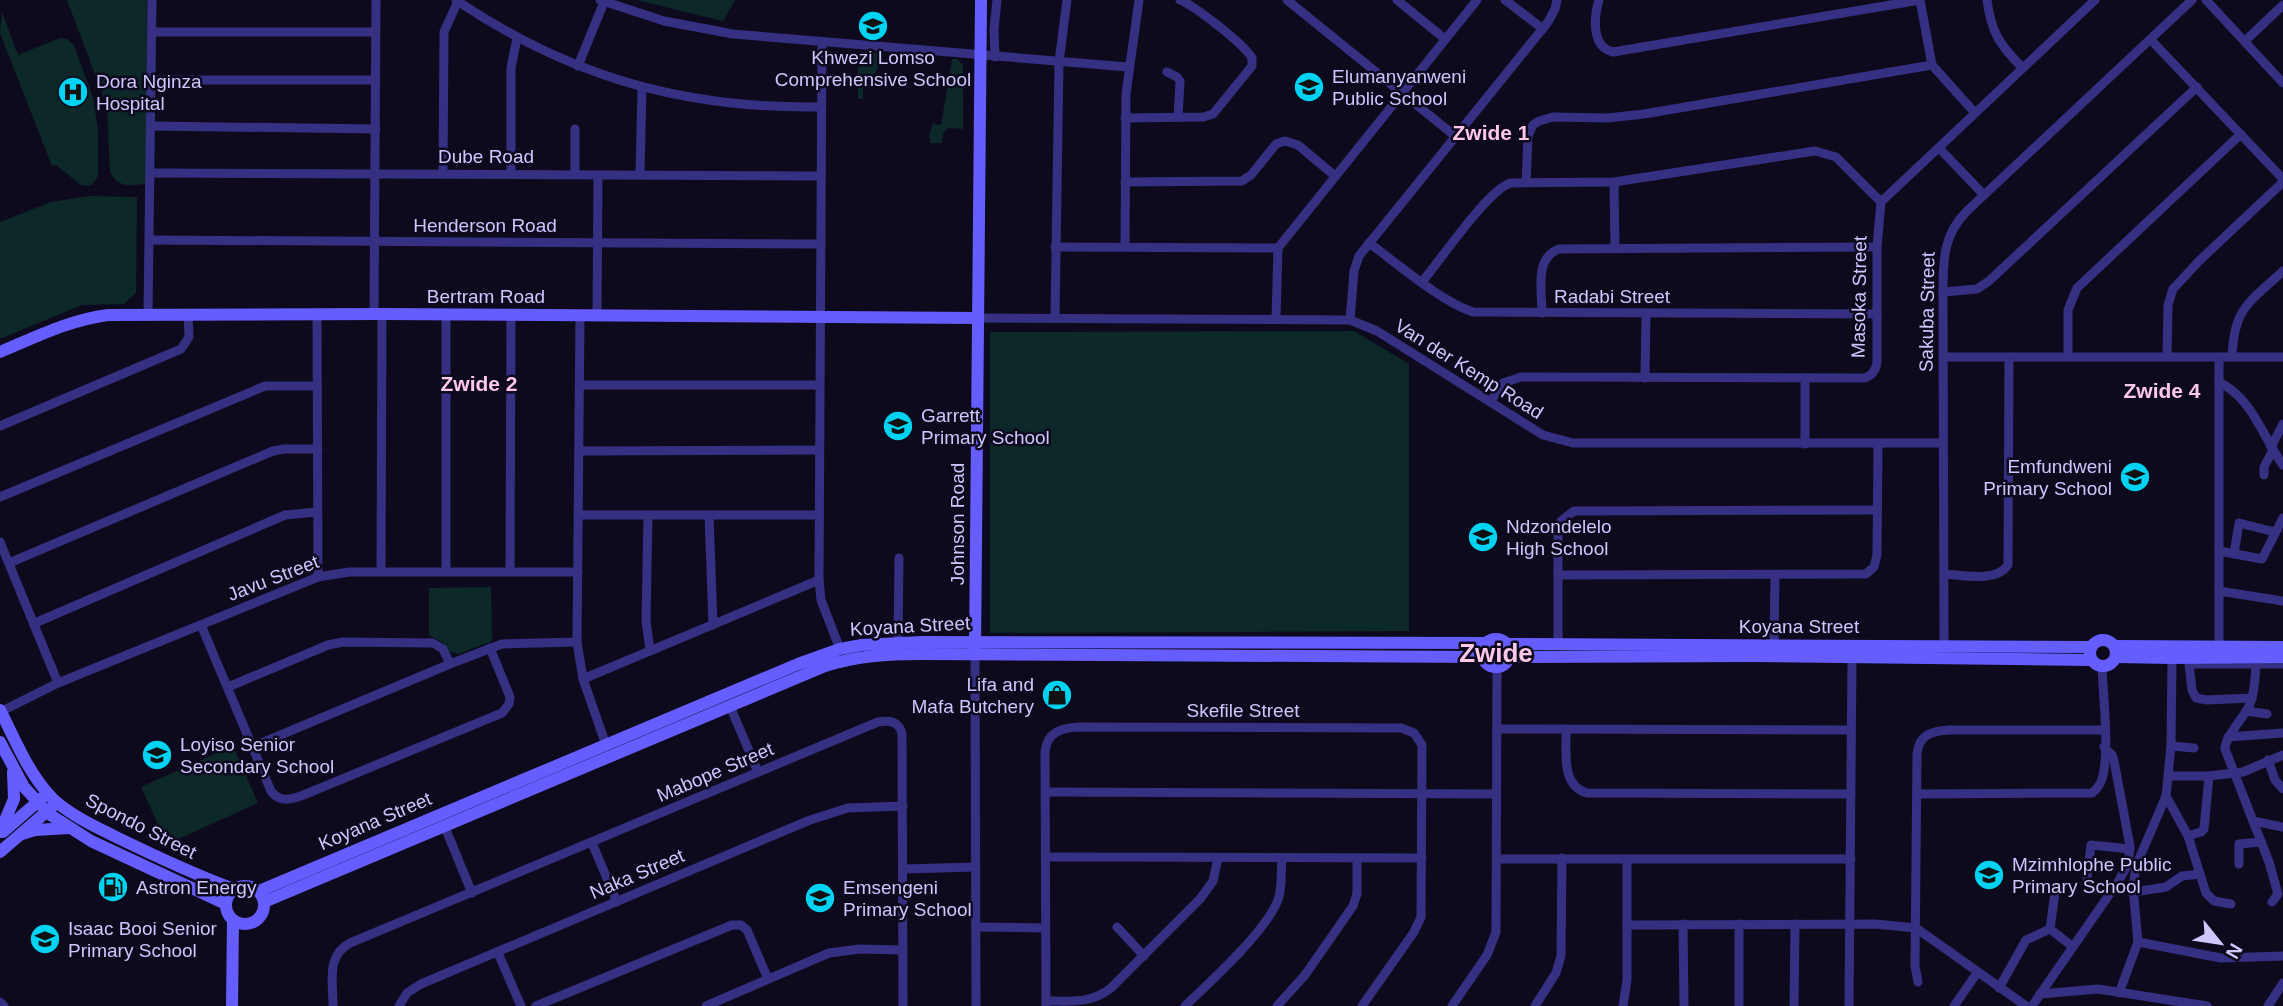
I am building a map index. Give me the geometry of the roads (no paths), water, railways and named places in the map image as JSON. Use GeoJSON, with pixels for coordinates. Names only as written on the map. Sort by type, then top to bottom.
{"type":"FeatureCollection","features":[{"type":"Feature","properties":{"kind":"main road","name":"Johnson Road"},"geometry":{"type":"LineString","coordinates":[[975,656],[981,0]]}},
{"type":"Feature","properties":{"kind":"main road","name":"Bertram Road"},"geometry":{"type":"LineString","coordinates":[[0,352],[60,326],[88,318],[378,314],[978,318]]}},
{"type":"Feature","properties":{"kind":"main road","name":"Koyana Street"},"geometry":{"type":"LineString","coordinates":[[261,896],[607,745],[840,649],[898,643],[1486,643],[1494,639],[1508,651],[1852,658],[2095,658]]}},
{"type":"Feature","properties":{"kind":"main road","name":"Koyana Street"},"geometry":{"type":"LineString","coordinates":[[2095,658],[2102,640],[2115,651],[2171,661],[2283,657]]}},
{"type":"Feature","properties":{"kind":"main road"},"geometry":{"type":"LineString","coordinates":[[1486,643],[1481,652],[1488,665],[1497,668],[1505,664],[1508,651]]}},
{"type":"Feature","properties":{"kind":"main road","name":"Koyana Street"},"geometry":{"type":"LineString","coordinates":[[1508,651],[1558,645],[1944,645],[2095,658]]}},
{"type":"Feature","properties":{"kind":"main road","name":"Koyana Street"},"geometry":{"type":"LineString","coordinates":[[2115,651],[2283,647]]}},
{"type":"Feature","properties":{"kind":"main road"},"geometry":{"type":"LineString","coordinates":[[2095,658],[2111,664],[2115,651]]}},
{"type":"Feature","properties":{"kind":"main road","name":"Koyana Street"},"geometry":{"type":"LineString","coordinates":[[261,896],[444,825],[845,660],[890,654],[1482,657]]}},
{"type":"Feature","properties":{"kind":"main road","name":"Spondo Street"},"geometry":{"type":"LineString","coordinates":[[0,711],[22,756],[53,798],[86,822],[197,876],[234,889]]}},
{"type":"Feature","properties":{"kind":"main road","name":"Spondo Street"},"geometry":{"type":"LineString","coordinates":[[0,742],[12,768],[41,807],[70,828],[139,864],[226,904]]}},
{"type":"Feature","properties":{"kind":"main road"},"geometry":{"type":"LineString","coordinates":[[0,834],[13,799],[12,768]]}},
{"type":"Feature","properties":{"kind":"main road"},"geometry":{"type":"LineString","coordinates":[[0,834],[53,798]]}},
{"type":"Feature","properties":{"kind":"main road"},"geometry":{"type":"LineString","coordinates":[[0,852],[21,834],[41,807]]}},
{"type":"Feature","properties":{"kind":"main road"},"geometry":{"type":"LineString","coordinates":[[21,834],[35,830],[70,828]]}},
{"type":"Feature","properties":{"kind":"main road"},"geometry":{"type":"LineString","coordinates":[[232,1006],[233,920],[226,904],[234,889],[247,885],[261,896],[264,911],[255,921],[246,924],[233,920]]}},
{"type":"Feature","properties":{"kind":"street"},"geometry":{"type":"LineString","coordinates":[[148,316],[152,0]]}},
{"type":"Feature","properties":{"kind":"street"},"geometry":{"type":"LineString","coordinates":[[376,0],[375,242],[382,572]]}},
{"type":"Feature","properties":{"kind":"street"},"geometry":{"type":"LineString","coordinates":[[995,57],[997,0]]}},
{"type":"Feature","properties":{"kind":"street"},"geometry":{"type":"LineString","coordinates":[[1055,318],[1059,62],[1067,0]]}},
{"type":"Feature","properties":{"kind":"street"},"geometry":{"type":"LineString","coordinates":[[1125,246],[1125,118],[1128,67],[1139,0]]}},
{"type":"Feature","properties":{"kind":"street"},"geometry":{"type":"LineString","coordinates":[[1125,118],[1203,117],[1213,114],[1249,71],[1252,62],[1250,53],[1180,0]]}},
{"type":"Feature","properties":{"kind":"street"},"geometry":{"type":"LineString","coordinates":[[1287,0],[1455,135]]}},
{"type":"Feature","properties":{"kind":"street"},"geometry":{"type":"LineString","coordinates":[[1397,0],[1446,39]]}},
{"type":"Feature","properties":{"kind":"street"},"geometry":{"type":"LineString","coordinates":[[1276,318],[1278,248],[1477,0]]}},
{"type":"Feature","properties":{"kind":"street"},"geometry":{"type":"LineString","coordinates":[[1505,0],[1543,29]]}},
{"type":"Feature","properties":{"kind":"street"},"geometry":{"type":"LineString","coordinates":[[1350,320],[1356,264],[1369,243],[1543,29],[1553,15],[1557,0]]}},
{"type":"Feature","properties":{"kind":"street"},"geometry":{"type":"LineString","coordinates":[[1599,0],[1598,43],[1602,48],[1613,52],[1920,0],[1932,65],[1975,113]]}},
{"type":"Feature","properties":{"kind":"street"},"geometry":{"type":"LineString","coordinates":[[1987,0],[1989,21],[1994,34],[2023,68]]}},
{"type":"Feature","properties":{"kind":"street"},"geometry":{"type":"LineString","coordinates":[[1422,282],[1494,192],[1506,184],[1614,182],[1815,150],[1836,157],[1881,202],[2095,0]]}},
{"type":"Feature","properties":{"kind":"street","name":"Sakuba Street"},"geometry":{"type":"LineString","coordinates":[[1944,645],[1943,292],[1944,254],[1948,236],[1958,220],[2192,0]]}},
{"type":"Feature","properties":{"kind":"street"},"geometry":{"type":"LineString","coordinates":[[2206,0],[2283,83]]}},
{"type":"Feature","properties":{"kind":"street"},"geometry":{"type":"LineString","coordinates":[[443,174],[444,32],[457,1],[517,38],[578,66],[642,87],[730,104],[821,107]]}},
{"type":"Feature","properties":{"kind":"street"},"geometry":{"type":"LineString","coordinates":[[578,66],[602,1],[664,21],[707,30],[1128,67]]}},
{"type":"Feature","properties":{"kind":"street"},"geometry":{"type":"LineString","coordinates":[[2245,41],[2283,5]]}},
{"type":"Feature","properties":{"kind":"street"},"geometry":{"type":"LineString","coordinates":[[152,32],[376,32]]}},
{"type":"Feature","properties":{"kind":"street"},"geometry":{"type":"LineString","coordinates":[[511,174],[511,68],[517,38]]}},
{"type":"Feature","properties":{"kind":"street"},"geometry":{"type":"LineString","coordinates":[[2151,40],[2283,180],[2173,289],[2168,305],[2167,357]]}},
{"type":"Feature","properties":{"kind":"street"},"geometry":{"type":"LineString","coordinates":[[822,42],[819,580],[821,600],[840,649]]}},
{"type":"Feature","properties":{"kind":"street"},"geometry":{"type":"LineString","coordinates":[[1526,182],[1528,136],[1533,125],[1545,118],[1607,118],[1631,115],[1932,65]]}},
{"type":"Feature","properties":{"kind":"street"},"geometry":{"type":"LineString","coordinates":[[1167,72],[1180,81],[1178,117]]}},
{"type":"Feature","properties":{"kind":"street"},"geometry":{"type":"LineString","coordinates":[[151,80],[376,80]]}},
{"type":"Feature","properties":{"kind":"street"},"geometry":{"type":"LineString","coordinates":[[640,174],[642,87]]}},
{"type":"Feature","properties":{"kind":"street"},"geometry":{"type":"LineString","coordinates":[[1943,292],[1977,289],[1989,281],[2197,87]]}},
{"type":"Feature","properties":{"kind":"street"},"geometry":{"type":"LineString","coordinates":[[151,126],[376,129]]}},
{"type":"Feature","properties":{"kind":"street"},"geometry":{"type":"LineString","coordinates":[[575,129],[575,174]]}},
{"type":"Feature","properties":{"kind":"street"},"geometry":{"type":"LineString","coordinates":[[2068,357],[2068,310],[2077,288],[2241,135]]}},
{"type":"Feature","properties":{"kind":"street"},"geometry":{"type":"LineString","coordinates":[[1125,182],[1242,181],[1251,175],[1276,144],[1286,141],[1298,145],[1335,176]]}},
{"type":"Feature","properties":{"kind":"street"},"geometry":{"type":"LineString","coordinates":[[1939,148],[1984,195]]}},
{"type":"Feature","properties":{"kind":"street","name":"Dube Road"},"geometry":{"type":"LineString","coordinates":[[151,173],[821,176]]}},
{"type":"Feature","properties":{"kind":"street"},"geometry":{"type":"LineString","coordinates":[[597,316],[598,175]]}},
{"type":"Feature","properties":{"kind":"street"},"geometry":{"type":"LineString","coordinates":[[1614,182],[1615,248]]}},
{"type":"Feature","properties":{"kind":"street","name":"Masoka Street"},"geometry":{"type":"LineString","coordinates":[[1490,402],[1503,383],[1512,378],[1864,378],[1872,373],[1877,362],[1877,247],[1881,202]]}},
{"type":"Feature","properties":{"kind":"street","name":"Henderson Road"},"geometry":{"type":"LineString","coordinates":[[150,240],[819,244]]}},
{"type":"Feature","properties":{"kind":"street","name":"Radabi Street"},"geometry":{"type":"LineString","coordinates":[[1369,243],[1422,282],[1473,312],[1877,314]]}},
{"type":"Feature","properties":{"kind":"street"},"geometry":{"type":"LineString","coordinates":[[1055,247],[1278,248]]}},
{"type":"Feature","properties":{"kind":"street"},"geometry":{"type":"LineString","coordinates":[[1542,313],[1542,266],[1548,254],[1567,248],[1877,247]]}},
{"type":"Feature","properties":{"kind":"street"},"geometry":{"type":"LineString","coordinates":[[2232,357],[2232,335],[2239,314],[2283,271]]}},
{"type":"Feature","properties":{"kind":"street"},"geometry":{"type":"LineString","coordinates":[[317,314],[318,577]]}},
{"type":"Feature","properties":{"kind":"street"},"geometry":{"type":"LineString","coordinates":[[1645,378],[1646,314]]}},
{"type":"Feature","properties":{"kind":"street"},"geometry":{"type":"LineString","coordinates":[[0,426],[181,349],[188,340],[188,315]]}},
{"type":"Feature","properties":{"kind":"street"},"geometry":{"type":"LineString","coordinates":[[446,315],[446,572]]}},
{"type":"Feature","properties":{"kind":"street"},"geometry":{"type":"LineString","coordinates":[[510,572],[511,315]]}},
{"type":"Feature","properties":{"kind":"street"},"geometry":{"type":"LineString","coordinates":[[580,316],[577,642],[583,679],[607,745]]}},
{"type":"Feature","properties":{"kind":"street","name":"Van der Kemp Road"},"geometry":{"type":"LineString","coordinates":[[978,318],[1350,320],[1377,331],[1543,435],[1573,443],[1943,443]]}},
{"type":"Feature","properties":{"kind":"street"},"geometry":{"type":"LineString","coordinates":[[1943,357],[2283,357]]}},
{"type":"Feature","properties":{"kind":"street"},"geometry":{"type":"LineString","coordinates":[[2219,357],[2219,648]]}},
{"type":"Feature","properties":{"kind":"street"},"geometry":{"type":"LineString","coordinates":[[1944,574],[1993,575],[2002,572],[2008,565],[2009,358]]}},
{"type":"Feature","properties":{"kind":"street"},"geometry":{"type":"LineString","coordinates":[[1805,378],[1805,444]]}},
{"type":"Feature","properties":{"kind":"street"},"geometry":{"type":"LineString","coordinates":[[2219,382],[2231,389],[2246,404],[2283,465]]}},
{"type":"Feature","properties":{"kind":"street"},"geometry":{"type":"LineString","coordinates":[[0,497],[258,388],[270,385],[317,386]]}},
{"type":"Feature","properties":{"kind":"street"},"geometry":{"type":"LineString","coordinates":[[581,385],[819,385]]}},
{"type":"Feature","properties":{"kind":"street"},"geometry":{"type":"LineString","coordinates":[[2264,475],[2264,467],[2283,424]]}},
{"type":"Feature","properties":{"kind":"street"},"geometry":{"type":"LineString","coordinates":[[1558,575],[1863,575],[1874,567],[1877,555],[1878,445]]}},
{"type":"Feature","properties":{"kind":"street"},"geometry":{"type":"LineString","coordinates":[[9,563],[265,454],[284,449],[317,449]]}},
{"type":"Feature","properties":{"kind":"street"},"geometry":{"type":"LineString","coordinates":[[580,451],[819,450]]}},
{"type":"Feature","properties":{"kind":"street"},"geometry":{"type":"LineString","coordinates":[[2219,493],[2232,494]]}},
{"type":"Feature","properties":{"kind":"street"},"geometry":{"type":"LineString","coordinates":[[1558,645],[1559,527],[1566,515],[1574,511],[1877,510]]}},
{"type":"Feature","properties":{"kind":"street"},"geometry":{"type":"LineString","coordinates":[[35,623],[285,515],[317,512]]}},
{"type":"Feature","properties":{"kind":"street"},"geometry":{"type":"LineString","coordinates":[[580,515],[820,515]]}},
{"type":"Feature","properties":{"kind":"street"},"geometry":{"type":"LineString","coordinates":[[648,515],[646,621],[650,650]]}},
{"type":"Feature","properties":{"kind":"street"},"geometry":{"type":"LineString","coordinates":[[709,515],[713,625]]}},
{"type":"Feature","properties":{"kind":"street"},"geometry":{"type":"LineString","coordinates":[[2219,551],[2262,559],[2283,518]]}},
{"type":"Feature","properties":{"kind":"street"},"geometry":{"type":"LineString","coordinates":[[2234,554],[2239,519],[2275,532]]}},
{"type":"Feature","properties":{"kind":"street"},"geometry":{"type":"LineString","coordinates":[[0,542],[58,684]]}},
{"type":"Feature","properties":{"kind":"street"},"geometry":{"type":"LineString","coordinates":[[898,643],[899,558]]}},
{"type":"Feature","properties":{"kind":"street","name":"Javu Street"},"geometry":{"type":"LineString","coordinates":[[0,711],[58,684],[318,577],[349,572],[578,572]]}},
{"type":"Feature","properties":{"kind":"street"},"geometry":{"type":"LineString","coordinates":[[1774,645],[1775,575]]}},
{"type":"Feature","properties":{"kind":"street"},"geometry":{"type":"LineString","coordinates":[[583,679],[819,580]]}},
{"type":"Feature","properties":{"kind":"street"},"geometry":{"type":"LineString","coordinates":[[2219,592],[2283,601]]}},
{"type":"Feature","properties":{"kind":"street"},"geometry":{"type":"LineString","coordinates":[[201,625],[266,779],[276,797],[286,800],[502,713],[509,704],[510,696],[490,648]]}},
{"type":"Feature","properties":{"kind":"street"},"geometry":{"type":"LineString","coordinates":[[228,687],[328,645],[342,642],[433,643],[443,649],[450,664]]}},
{"type":"Feature","properties":{"kind":"street"},"geometry":{"type":"LineString","coordinates":[[252,747],[490,648],[517,642],[577,642]]}},
{"type":"Feature","properties":{"kind":"street","name":"Johnson Road"},"geometry":{"type":"LineString","coordinates":[[975,656],[976,1006]]}},
{"type":"Feature","properties":{"kind":"street"},"geometry":{"type":"LineString","coordinates":[[1849,1006],[1852,658]]}},
{"type":"Feature","properties":{"kind":"street"},"geometry":{"type":"LineString","coordinates":[[1918,794],[2088,794],[2096,790],[2102,781],[2105,730],[2095,658]]}},
{"type":"Feature","properties":{"kind":"street"},"geometry":{"type":"LineString","coordinates":[[2119,993],[2138,942],[2133,890],[2137,861],[2166,796],[2171,746],[2171,661],[2189,664],[2283,664]]}},
{"type":"Feature","properties":{"kind":"street"},"geometry":{"type":"LineString","coordinates":[[2189,664],[2192,690],[2196,698],[2252,698]]}},
{"type":"Feature","properties":{"kind":"street"},"geometry":{"type":"LineString","coordinates":[[2256,664],[2252,698],[2228,737],[2225,749],[2277,890],[2277,898],[2272,902]]}},
{"type":"Feature","properties":{"kind":"street"},"geometry":{"type":"LineString","coordinates":[[1452,1006],[1487,955],[1494,940],[1497,859],[1497,668]]}},
{"type":"Feature","properties":{"kind":"street"},"geometry":{"type":"LineString","coordinates":[[730,706],[758,772]]}},
{"type":"Feature","properties":{"kind":"street"},"geometry":{"type":"LineString","coordinates":[[2246,711],[2267,714]]}},
{"type":"Feature","properties":{"kind":"street","name":"Mabope Street"},"geometry":{"type":"LineString","coordinates":[[333,1006],[333,963],[340,948],[878,722],[892,721],[898,725],[902,734],[903,1006]]}},
{"type":"Feature","properties":{"kind":"street","name":"Skefile Street"},"geometry":{"type":"LineString","coordinates":[[1046,1004],[1045,752],[1047,740],[1059,730],[1401,728],[1414,733],[1422,745],[1423,898],[1418,924],[1362,1006]]}},
{"type":"Feature","properties":{"kind":"street"},"geometry":{"type":"LineString","coordinates":[[1497,729],[1850,730]]}},
{"type":"Feature","properties":{"kind":"street"},"geometry":{"type":"LineString","coordinates":[[1566,729],[1567,774],[1573,785],[1587,793],[1851,794]]}},
{"type":"Feature","properties":{"kind":"street"},"geometry":{"type":"LineString","coordinates":[[1918,982],[1915,966],[1917,748],[1930,732],[1950,730],[2105,730]]}},
{"type":"Feature","properties":{"kind":"street"},"geometry":{"type":"LineString","coordinates":[[2228,737],[2283,733]]}},
{"type":"Feature","properties":{"kind":"street"},"geometry":{"type":"LineString","coordinates":[[2171,746],[2194,748]]}},
{"type":"Feature","properties":{"kind":"street"},"geometry":{"type":"LineString","coordinates":[[2032,1006],[2128,864],[2130,849],[2114,761],[2104,747]]}},
{"type":"Feature","properties":{"kind":"street"},"geometry":{"type":"LineString","coordinates":[[2169,776],[2233,774],[2283,755]]}},
{"type":"Feature","properties":{"kind":"street"},"geometry":{"type":"LineString","coordinates":[[2268,760],[2275,780],[2283,789]]}},
{"type":"Feature","properties":{"kind":"street"},"geometry":{"type":"LineString","coordinates":[[2188,836],[2204,829],[2209,776]]}},
{"type":"Feature","properties":{"kind":"street"},"geometry":{"type":"LineString","coordinates":[[1047,792],[1496,794]]}},
{"type":"Feature","properties":{"kind":"street"},"geometry":{"type":"LineString","coordinates":[[2166,796],[2188,836],[2209,897],[2231,904]]}},
{"type":"Feature","properties":{"kind":"street","name":"Naka Street"},"geometry":{"type":"LineString","coordinates":[[399,1006],[403,997],[414,988],[830,813],[857,807],[903,806]]}},
{"type":"Feature","properties":{"kind":"street"},"geometry":{"type":"LineString","coordinates":[[2253,821],[2283,827]]}},
{"type":"Feature","properties":{"kind":"street"},"geometry":{"type":"LineString","coordinates":[[444,825],[472,893]]}},
{"type":"Feature","properties":{"kind":"street"},"geometry":{"type":"LineString","coordinates":[[2239,864],[2240,844],[2261,842]]}},
{"type":"Feature","properties":{"kind":"street"},"geometry":{"type":"LineString","coordinates":[[592,843],[617,902]]}},
{"type":"Feature","properties":{"kind":"street"},"geometry":{"type":"LineString","coordinates":[[2087,878],[2091,845],[2130,849]]}},
{"type":"Feature","properties":{"kind":"street"},"geometry":{"type":"LineString","coordinates":[[1046,857],[1422,858]]}},
{"type":"Feature","properties":{"kind":"street"},"geometry":{"type":"LineString","coordinates":[[1046,1004],[1096,998],[1111,988],[1200,899],[1213,881],[1218,858]]}},
{"type":"Feature","properties":{"kind":"street"},"geometry":{"type":"LineString","coordinates":[[1185,1006],[1237,955],[1276,904],[1282,858]]}},
{"type":"Feature","properties":{"kind":"street"},"geometry":{"type":"LineString","coordinates":[[1277,1006],[1305,975],[1353,906],[1357,894],[1357,858]]}},
{"type":"Feature","properties":{"kind":"street"},"geometry":{"type":"LineString","coordinates":[[1535,1006],[1550,984],[1562,956],[1562,858]]}},
{"type":"Feature","properties":{"kind":"street"},"geometry":{"type":"LineString","coordinates":[[1497,859],[1851,859]]}},
{"type":"Feature","properties":{"kind":"street"},"geometry":{"type":"LineString","coordinates":[[1623,1006],[1627,980],[1627,859]]}},
{"type":"Feature","properties":{"kind":"street"},"geometry":{"type":"LineString","coordinates":[[903,869],[976,867]]}},
{"type":"Feature","properties":{"kind":"street"},"geometry":{"type":"LineString","coordinates":[[2118,882],[2133,890],[2166,887],[2182,876],[2200,874]]}},
{"type":"Feature","properties":{"kind":"street"},"geometry":{"type":"LineString","coordinates":[[2050,929],[2056,885]]}},
{"type":"Feature","properties":{"kind":"street"},"geometry":{"type":"LineString","coordinates":[[1683,923],[1684,1006]]}},
{"type":"Feature","properties":{"kind":"street"},"geometry":{"type":"LineString","coordinates":[[1739,924],[1739,1006]]}},
{"type":"Feature","properties":{"kind":"street"},"geometry":{"type":"LineString","coordinates":[[1794,1006],[1795,924]]}},
{"type":"Feature","properties":{"kind":"street"},"geometry":{"type":"LineString","coordinates":[[1627,925],[1896,924],[1916,928],[2025,1006]]}},
{"type":"Feature","properties":{"kind":"street"},"geometry":{"type":"LineString","coordinates":[[536,1006],[732,925],[741,925],[747,930],[768,979]]}},
{"type":"Feature","properties":{"kind":"street"},"geometry":{"type":"LineString","coordinates":[[976,927],[1045,928]]}},
{"type":"Feature","properties":{"kind":"street"},"geometry":{"type":"LineString","coordinates":[[1116,927],[1144,956]]}},
{"type":"Feature","properties":{"kind":"street"},"geometry":{"type":"LineString","coordinates":[[2050,929],[2073,947]]}},
{"type":"Feature","properties":{"kind":"street"},"geometry":{"type":"LineString","coordinates":[[1999,988],[2026,940],[2050,929]]}},
{"type":"Feature","properties":{"kind":"street"},"geometry":{"type":"LineString","coordinates":[[2138,942],[2221,958],[2283,956]]}},
{"type":"Feature","properties":{"kind":"street"},"geometry":{"type":"LineString","coordinates":[[706,1006],[841,950],[902,950]]}},
{"type":"Feature","properties":{"kind":"street"},"geometry":{"type":"LineString","coordinates":[[498,953],[521,1006]]}},
{"type":"Feature","properties":{"kind":"street"},"geometry":{"type":"LineString","coordinates":[[1954,1006],[1977,973]]}},
{"type":"Feature","properties":{"kind":"street"},"geometry":{"type":"LineString","coordinates":[[2267,1006],[2283,983]]}},
{"type":"Feature","properties":{"kind":"street"},"geometry":{"type":"LineString","coordinates":[[2040,994],[2098,989],[2207,1006]]}},
{"type":"Feature","properties":{"kind":"place","name":"Khwezi Lomso Comprehensive School"},"geometry":{"type":"Point","coordinates":[873,26]}},
{"type":"Feature","properties":{"kind":"place","name":"Elumanyanweni Public School"},"geometry":{"type":"Point","coordinates":[1309,87]}},
{"type":"Feature","properties":{"kind":"place","name":"Dora Nginza Hospital"},"geometry":{"type":"Point","coordinates":[73,92]}},
{"type":"Feature","properties":{"kind":"place","name":"Garrett Primary School"},"geometry":{"type":"Point","coordinates":[898,426]}},
{"type":"Feature","properties":{"kind":"place","name":"Emfundweni Primary School"},"geometry":{"type":"Point","coordinates":[2135,477]}},
{"type":"Feature","properties":{"kind":"place","name":"Ndzondelelo High School"},"geometry":{"type":"Point","coordinates":[1483,537]}},
{"type":"Feature","properties":{"kind":"place","name":"Lifa and Mafa Butchery"},"geometry":{"type":"Point","coordinates":[1057,695]}},
{"type":"Feature","properties":{"kind":"place","name":"Loyiso Senior Secondary School"},"geometry":{"type":"Point","coordinates":[157,755]}},
{"type":"Feature","properties":{"kind":"place","name":"Mzimhlophe Public Primary School"},"geometry":{"type":"Point","coordinates":[1989,875]}},
{"type":"Feature","properties":{"kind":"place","name":"Astron Energy"},"geometry":{"type":"Point","coordinates":[113,887]}},
{"type":"Feature","properties":{"kind":"place","name":"Emsengeni Primary School"},"geometry":{"type":"Point","coordinates":[820,898]}},
{"type":"Feature","properties":{"kind":"place","name":"Isaac Booi Senior Primary School"},"geometry":{"type":"Point","coordinates":[45,939]}},
{"type":"Feature","properties":{"kind":"district","name":"Zwide 1"},"geometry":{"type":"Point","coordinates":[1491,132]}},
{"type":"Feature","properties":{"kind":"district","name":"Zwide 2"},"geometry":{"type":"Point","coordinates":[479,383]}},
{"type":"Feature","properties":{"kind":"district","name":"Zwide 4"},"geometry":{"type":"Point","coordinates":[2162,390]}},
{"type":"Feature","properties":{"kind":"district","name":"Zwide"},"geometry":{"type":"Point","coordinates":[1496,653]}}]}
